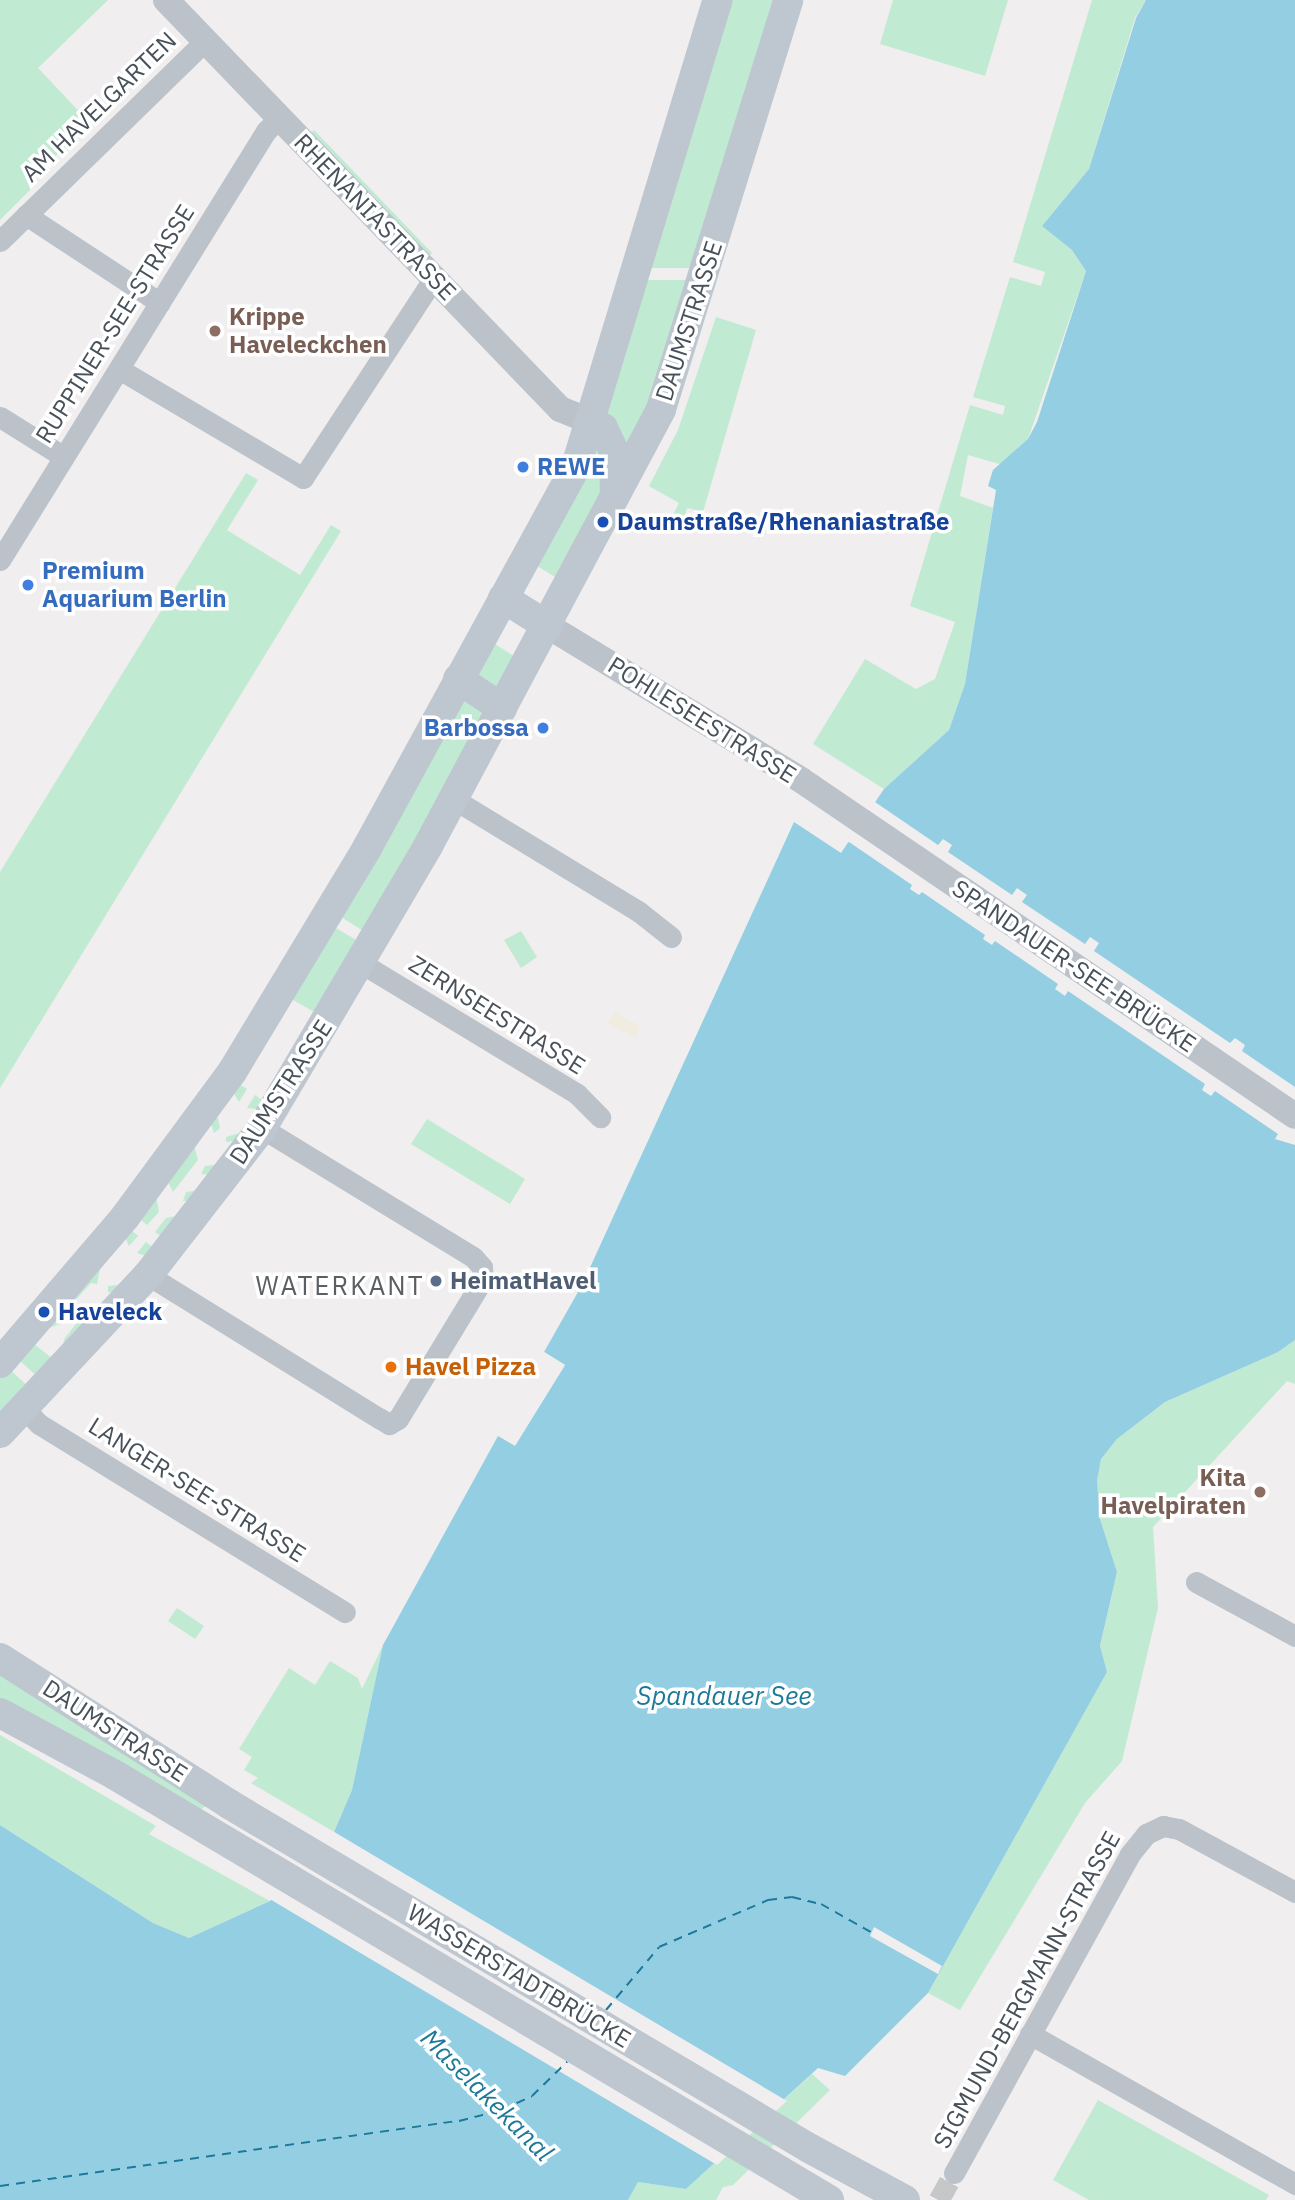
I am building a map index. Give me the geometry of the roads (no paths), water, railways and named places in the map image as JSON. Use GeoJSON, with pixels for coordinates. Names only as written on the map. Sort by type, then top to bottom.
{"type":"FeatureCollection","features":[{"type":"Feature","properties":{"kind":"main road"},"geometry":{"type":"LineString","coordinates":[[0,1363],[125,1217],[220,1090],[367,848],[576,466],[592,422],[718,0]]}},
{"type":"Feature","properties":{"kind":"main road","name":"DAUMSTRASSE"},"geometry":{"type":"LineString","coordinates":[[0,1433],[148,1275],[261,1128],[361,963],[548,626],[656,419],[678,362],[788,0]]}},
{"type":"Feature","properties":{"kind":"main road"},"geometry":{"type":"LineString","coordinates":[[592,422],[603,428],[614,452],[615,499]]}},
{"type":"Feature","properties":{"kind":"main road"},"geometry":{"type":"LineString","coordinates":[[503,598],[548,626]]}},
{"type":"Feature","properties":{"kind":"main road"},"geometry":{"type":"LineString","coordinates":[[458,680],[502,708]]}},
{"type":"Feature","properties":{"kind":"main road","name":"DAUMSTRASSE"},"geometry":{"type":"LineString","coordinates":[[0,1658],[229,1804]]}},
{"type":"Feature","properties":{"kind":"main road","name":"DAUMSTRASSE"},"geometry":{"type":"LineString","coordinates":[[0,1713],[205,1828]]}},
{"type":"Feature","properties":{"kind":"main road","name":"WASSERSTADTBRÜCKE"},"geometry":{"type":"LineString","coordinates":[[229,1804],[809,2148],[905,2200]]}},
{"type":"Feature","properties":{"kind":"main road","name":"WASSERSTADTBRÜCKE"},"geometry":{"type":"LineString","coordinates":[[205,1828],[829,2200]]}},
{"type":"Feature","properties":{"kind":"street","name":"RHENANIASTRASSE"},"geometry":{"type":"LineString","coordinates":[[166,0],[560,409],[592,422]]}},
{"type":"Feature","properties":{"kind":"street","name":"AM HAVELGARTEN"},"geometry":{"type":"LineString","coordinates":[[0,241],[205,41]]}},
{"type":"Feature","properties":{"kind":"street","name":"RUPPINER-SEE-STRASSE"},"geometry":{"type":"LineString","coordinates":[[0,560],[266,131],[279,118]]}},
{"type":"Feature","properties":{"kind":"street"},"geometry":{"type":"LineString","coordinates":[[26,215],[160,303]]}},
{"type":"Feature","properties":{"kind":"street"},"geometry":{"type":"LineString","coordinates":[[119,369],[303,478],[434,278]]}},
{"type":"Feature","properties":{"kind":"street"},"geometry":{"type":"LineString","coordinates":[[0,417],[64,457]]}},
{"type":"Feature","properties":{"kind":"street","name":"POHLESEESTRASSE"},"geometry":{"type":"LineString","coordinates":[[548,626],[853,817]]}},
{"type":"Feature","properties":{"kind":"street"},"geometry":{"type":"LineString","coordinates":[[452,797],[638,911],[671,937]]}},
{"type":"Feature","properties":{"kind":"street","name":"SPANDAUER-SEE-BRÜCKE"},"geometry":{"type":"LineString","coordinates":[[853,817],[1295,1116]]}},
{"type":"Feature","properties":{"kind":"street","name":"ZERNSEESTRASSE"},"geometry":{"type":"LineString","coordinates":[[361,963],[577,1094],[600,1117]]}},
{"type":"Feature","properties":{"kind":"street"},"geometry":{"type":"LineString","coordinates":[[148,1275],[389,1424],[398,1419],[482,1279],[482,1268],[473,1256],[261,1128]]}},
{"type":"Feature","properties":{"kind":"street","name":"LANGER-SEE-STRASSE"},"geometry":{"type":"LineString","coordinates":[[24,1408],[39,1423],[345,1612]]}},
{"type":"Feature","properties":{"kind":"street"},"geometry":{"type":"LineString","coordinates":[[1196,1582],[1295,1636]]}},
{"type":"Feature","properties":{"kind":"street","name":"SIGMUND-BERGMANN-STRASSE"},"geometry":{"type":"LineString","coordinates":[[954,2173],[1136,1843],[1154,1828],[1164,1826],[1191,1834],[1295,1892]]}},
{"type":"Feature","properties":{"kind":"street"},"geometry":{"type":"LineString","coordinates":[[1030,2034],[1295,2184]]}},
{"type":"Feature","properties":{"kind":"water","name":"Spandauer See"},"geometry":{"type":"Polygon","coordinates":[[[1146,0],[1295,0],[1295,1340],[1278,1352],[1165,1402],[1117,1439],[1101,1459],[1097,1481],[1100,1519],[1117,1572],[1100,1646],[1107,1672],[928,1993],[845,2076],[818,2068],[686,2189],[638,2182],[628,2200],[0,2200],[0,1825],[153,1923],[189,1938],[270,1901],[334,1832],[352,1790],[383,1645],[498,1436],[515,1445],[565,1365],[544,1352],[582,1285],[794,822],[841,853],[884,789],[949,730],[965,684],[996,490],[988,486],[993,470],[1028,439],[1037,422],[1086,271],[1072,250],[1042,226],[1089,169],[1136,18],[1146,0]]]}},
{"type":"Feature","properties":{"kind":"tunnel"},"geometry":{"type":"LineString","coordinates":[[939,2200],[954,2173]]}},
{"type":"Feature","properties":{"kind":"place","name":"Krippe Haveleckchen"},"geometry":{"type":"Point","coordinates":[215,331]}},
{"type":"Feature","properties":{"kind":"place","name":"REWE"},"geometry":{"type":"Point","coordinates":[523,467]}},
{"type":"Feature","properties":{"kind":"place","name":"Daumstraße/Rhenaniastraße"},"geometry":{"type":"Point","coordinates":[603,522]}},
{"type":"Feature","properties":{"kind":"place","name":"Premium Aquarium Berlin"},"geometry":{"type":"Point","coordinates":[28,585]}},
{"type":"Feature","properties":{"kind":"place","name":"Barbossa"},"geometry":{"type":"Point","coordinates":[543,728]}},
{"type":"Feature","properties":{"kind":"place","name":"HeimatHavel"},"geometry":{"type":"Point","coordinates":[436,1281]}},
{"type":"Feature","properties":{"kind":"place","name":"Haveleck"},"geometry":{"type":"Point","coordinates":[44,1312]}},
{"type":"Feature","properties":{"kind":"place","name":"Havel Pizza"},"geometry":{"type":"Point","coordinates":[391,1367]}},
{"type":"Feature","properties":{"kind":"place","name":"Kita Havelpiraten"},"geometry":{"type":"Point","coordinates":[1260,1492]}},
{"type":"Feature","properties":{"kind":"district","name":"WATERKANT"},"geometry":{"type":"Point","coordinates":[340,1286]}},
{"type":"Feature","properties":{"kind":"water label","name":"Maselakekanal"},"geometry":{"type":"Point","coordinates":[487,2095]}}]}
